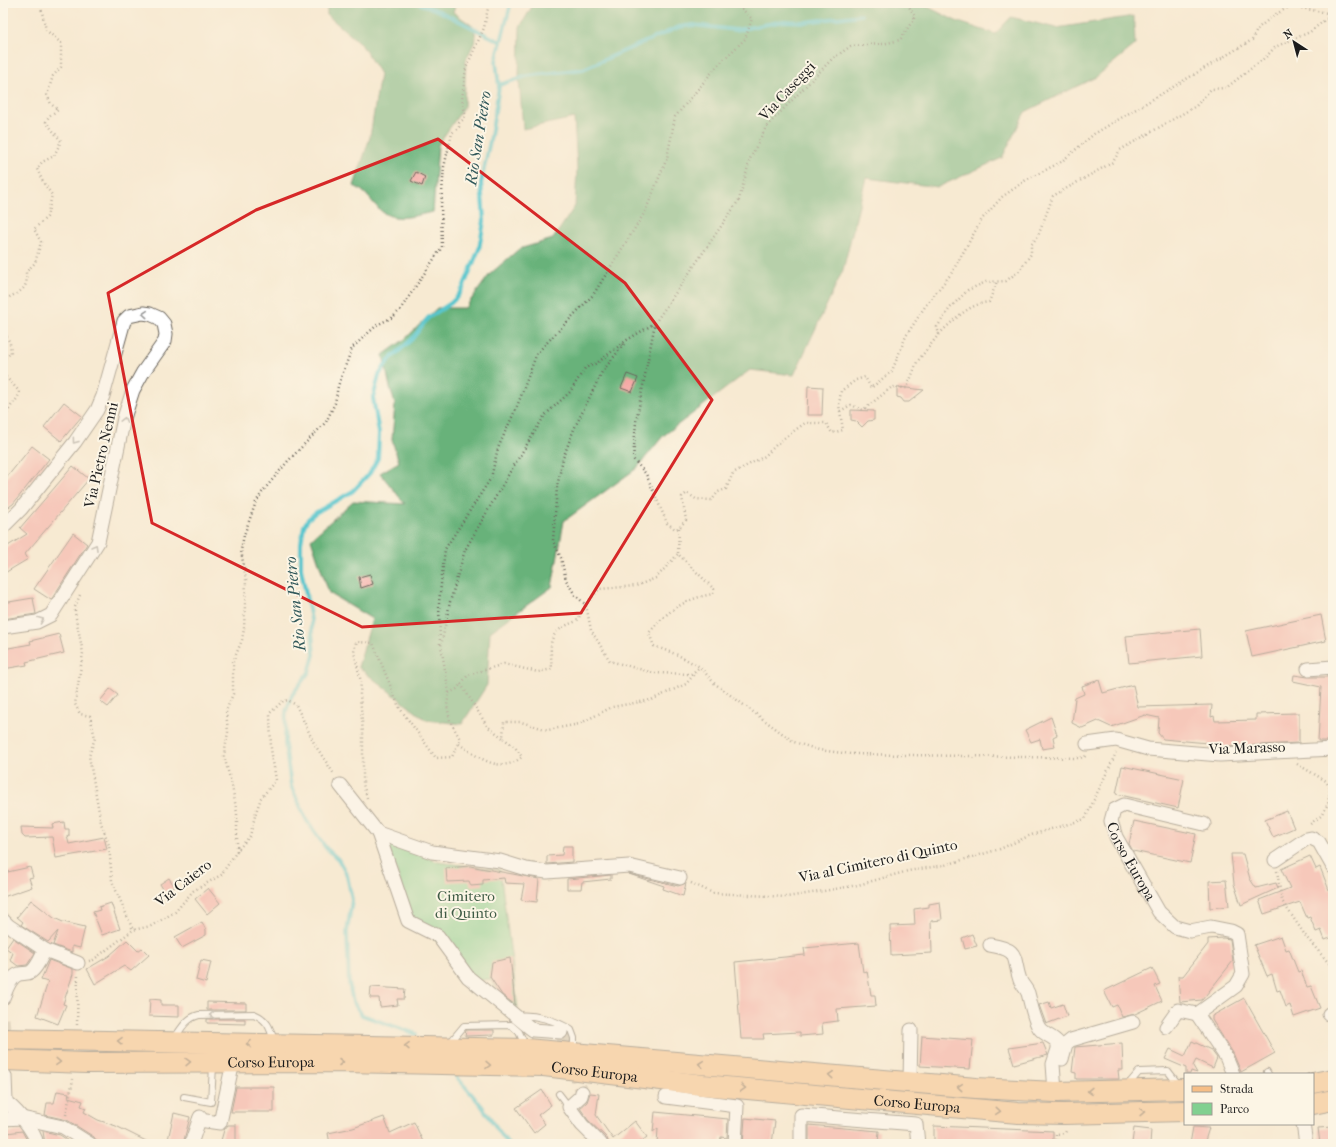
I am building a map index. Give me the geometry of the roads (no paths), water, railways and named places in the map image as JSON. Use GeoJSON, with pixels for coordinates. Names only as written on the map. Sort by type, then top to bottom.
{"type":"FeatureCollection","features":[{"type":"Feature","properties":{"kind":"main road","name":"Corso Europa"},"geometry":{"type":"LineString","coordinates":[[3,1039],[172,1042],[284,1050],[448,1056],[703,1085],[1018,1113],[1064,1114],[1184,1111]]}},
{"type":"Feature","properties":{"kind":"main road","name":"Corso Europa"},"geometry":{"type":"LineString","coordinates":[[448,1056],[526,1049],[976,1088],[1055,1086],[1123,1091],[1183,1089]]}},
{"type":"Feature","properties":{"kind":"main road","name":"Corso Europa"},"geometry":{"type":"LineString","coordinates":[[4,1068],[86,1063],[223,1062],[284,1050]]}},
{"type":"Feature","properties":{"kind":"main road"},"geometry":{"type":"LineString","coordinates":[[1314,1082],[1333,1079]]}},
{"type":"Feature","properties":{"kind":"main road"},"geometry":{"type":"LineString","coordinates":[[1314,1104],[1333,1100]]}},
{"type":"Feature","properties":{"kind":"street","name":"Via Pietro Nenni"},"geometry":{"type":"LineString","coordinates":[[3,527],[22,509],[75,442],[97,410],[103,396],[124,321],[129,316],[143,312],[159,318],[166,329],[165,340],[143,372],[133,390],[124,418],[98,542],[54,611],[47,618],[37,622],[3,627]]}},
{"type":"Feature","properties":{"kind":"street"},"geometry":{"type":"LineString","coordinates":[[1308,669],[1333,668]]}},
{"type":"Feature","properties":{"kind":"street"},"geometry":{"type":"LineString","coordinates":[[1090,749],[1116,740],[1148,749],[1220,755],[1333,749]]}},
{"type":"Feature","properties":{"kind":"street"},"geometry":{"type":"LineString","coordinates":[[340,785],[378,833],[408,921],[438,936],[468,977],[533,1030],[561,1032]]}},
{"type":"Feature","properties":{"kind":"street","name":"Corso Europa"},"geometry":{"type":"LineString","coordinates":[[1197,1014],[1236,986],[1243,974],[1237,934],[1231,930],[1211,927],[1190,931],[1175,927],[1159,912],[1116,837],[1111,821],[1114,810],[1124,805],[1204,824]]}},
{"type":"Feature","properties":{"kind":"street"},"geometry":{"type":"LineString","coordinates":[[378,833],[432,852],[500,861],[533,870],[547,872],[629,866],[680,878]]}},
{"type":"Feature","properties":{"kind":"street"},"geometry":{"type":"LineString","coordinates":[[1275,860],[1306,839],[1311,838],[1319,842],[1333,867]]}},
{"type":"Feature","properties":{"kind":"street"},"geometry":{"type":"LineString","coordinates":[[3,920],[9,926],[45,950],[78,963]]}},
{"type":"Feature","properties":{"kind":"street"},"geometry":{"type":"LineString","coordinates":[[990,945],[1005,947],[1016,956],[1020,980],[1027,991],[1038,1027],[1045,1035],[1052,1036],[1058,1042],[1058,1049],[1053,1064],[1055,1086]]}},
{"type":"Feature","properties":{"kind":"street"},"geometry":{"type":"LineString","coordinates":[[3,998],[8,984],[13,978],[18,974],[32,972],[45,950]]}},
{"type":"Feature","properties":{"kind":"street"},"geometry":{"type":"LineString","coordinates":[[1166,1027],[1178,1010],[1197,1014],[1226,1056],[1233,1073]]}},
{"type":"Feature","properties":{"kind":"street"},"geometry":{"type":"LineString","coordinates":[[1055,1086],[1066,1044],[1071,1040],[1133,1022]]}},
{"type":"Feature","properties":{"kind":"street"},"geometry":{"type":"LineString","coordinates":[[910,1082],[911,1030]]}},
{"type":"Feature","properties":{"kind":"street"},"geometry":{"type":"LineString","coordinates":[[191,1144],[200,1118],[220,1123],[223,1062]]}},
{"type":"Feature","properties":{"kind":"street"},"geometry":{"type":"LineString","coordinates":[[4,1068],[5,1101],[22,1118],[36,1136],[37,1144]]}},
{"type":"Feature","properties":{"kind":"street"},"geometry":{"type":"LineString","coordinates":[[582,1092],[581,1096],[570,1107],[582,1125],[601,1144]]}},
{"type":"Feature","properties":{"kind":"street"},"geometry":{"type":"LineString","coordinates":[[666,1098],[737,1106],[735,1144]]}},
{"type":"Feature","properties":{"kind":"street"},"geometry":{"type":"LineString","coordinates":[[801,1144],[800,1115],[916,1124],[918,1144]]}},
{"type":"Feature","properties":{"kind":"street"},"geometry":{"type":"LineString","coordinates":[[3,1119],[22,1118],[63,1127],[90,1144]]}},
{"type":"Feature","properties":{"kind":"street"},"geometry":{"type":"LineString","coordinates":[[1303,1125],[1306,1144]]}},
{"type":"Feature","properties":{"kind":"lane"},"geometry":{"type":"LineString","coordinates":[[172,1042],[186,1022],[193,1016],[254,1014],[268,1023],[284,1050]]}},
{"type":"Feature","properties":{"kind":"lane"},"geometry":{"type":"LineString","coordinates":[[514,1016],[525,1015],[562,1024],[571,1030],[574,1038],[574,1052]]}},
{"type":"Feature","properties":{"kind":"lane"},"geometry":{"type":"LineString","coordinates":[[184,1097],[211,1102],[223,1062]]}},
{"type":"Feature","properties":{"kind":"lane"},"geometry":{"type":"LineString","coordinates":[[559,1094],[570,1107]]}},
{"type":"Feature","properties":{"kind":"waterway"},"geometry":{"type":"LineString","coordinates":[[418,3],[439,11],[501,42]]}},
{"type":"Feature","properties":{"kind":"waterway","name":"Rio San Pietro"},"geometry":{"type":"LineString","coordinates":[[416,1034],[362,1015],[353,1002],[349,983],[347,932],[352,900],[347,875],[338,859],[326,848],[307,821],[291,786],[285,744],[286,711],[292,695],[309,672],[314,655],[311,620],[301,569],[301,543],[304,526],[308,519],[315,513],[353,491],[370,473],[378,458],[379,433],[373,398],[379,375],[388,361],[412,339],[428,318],[451,303],[457,297],[463,288],[479,249],[484,221],[481,183],[499,87],[496,61],[511,3]]}},
{"type":"Feature","properties":{"kind":"waterway"},"geometry":{"type":"LineString","coordinates":[[499,85],[527,76],[583,69],[679,27],[693,25],[736,30],[784,21],[805,22],[861,15]]}},
{"type":"Feature","properties":{"kind":"waterway"},"geometry":{"type":"LineString","coordinates":[[455,1075],[481,1105],[508,1144]]}},
{"type":"Feature","properties":{"kind":"tunnel"},"geometry":{"type":"LineString","coordinates":[[3,1019],[6,1047]]}},
{"type":"Feature","properties":{"kind":"tunnel"},"geometry":{"type":"LineString","coordinates":[[561,1032],[582,1092]]}},
{"type":"Feature","properties":{"kind":"park label","name":"Cimitero di Quinto"},"geometry":{"type":"Point","coordinates":[466,904]}}]}
